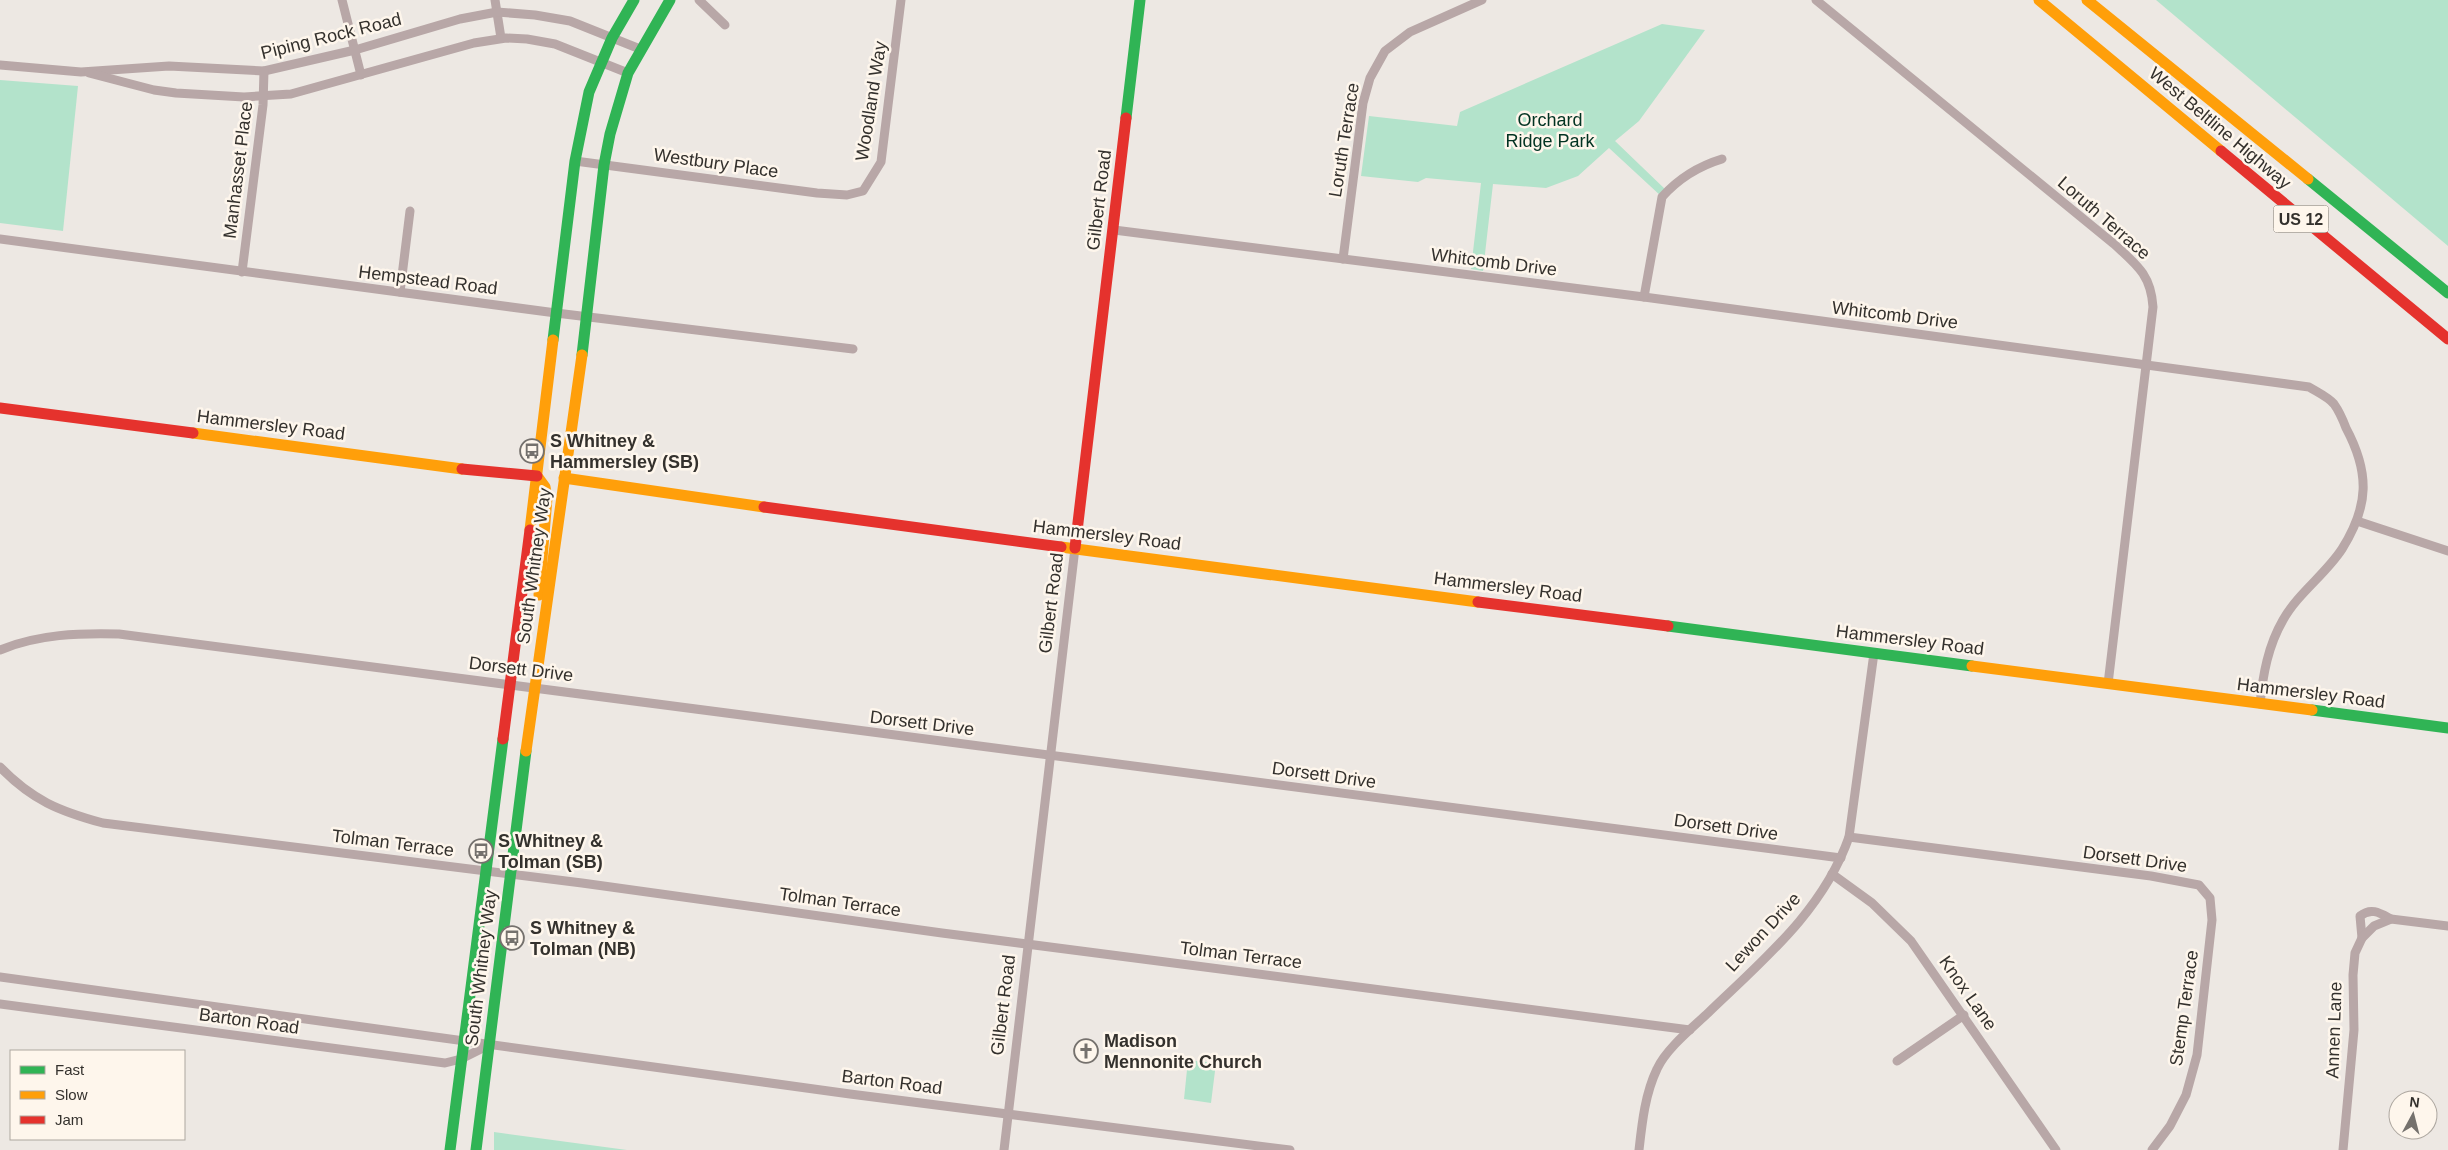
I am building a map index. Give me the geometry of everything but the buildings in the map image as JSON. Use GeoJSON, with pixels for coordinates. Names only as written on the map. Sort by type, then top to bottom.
{"type":"FeatureCollection","features":[{"type":"Feature","properties":{"kind":"main road","name":"South Whitney Way"},"geometry":{"type":"LineString","coordinates":[[450,1150],[537,476],[575,161],[589,92],[600,62],[634,0]]}},
{"type":"Feature","properties":{"kind":"main road","name":"South Whitney Way"},"geometry":{"type":"LineString","coordinates":[[476,1150],[534,687],[588,316],[604,165],[612,126],[628,73],[670,0]]}},
{"type":"Feature","properties":{"kind":"main road","name":"Gilbert Road"},"geometry":{"type":"LineString","coordinates":[[1075,548],[1140,0]]}},
{"type":"Feature","properties":{"kind":"main road"},"geometry":{"type":"LineString","coordinates":[[2027,0],[2155,98]]}},
{"type":"Feature","properties":{"kind":"main road","name":"West Beltline Highway"},"geometry":{"type":"LineString","coordinates":[[2039,0],[2448,340]]}},
{"type":"Feature","properties":{"kind":"main road","name":"West Beltline Highway"},"geometry":{"type":"LineString","coordinates":[[2087,0],[2448,293]]}},
{"type":"Feature","properties":{"kind":"main road","name":"Hammersley Road"},"geometry":{"type":"LineString","coordinates":[[0,408],[474,470],[537,476]]}},
{"type":"Feature","properties":{"kind":"main road"},"geometry":{"type":"LineString","coordinates":[[537,476],[545,487],[548,498],[539,594],[543,626]]}},
{"type":"Feature","properties":{"kind":"main road","name":"Hammersley Road"},"geometry":{"type":"LineString","coordinates":[[564,478],[695,498],[2448,728]]}},
{"type":"Feature","properties":{"kind":"street"},"geometry":{"type":"LineString","coordinates":[[342,0],[361,74]]}},
{"type":"Feature","properties":{"kind":"street"},"geometry":{"type":"LineString","coordinates":[[495,0],[501,38]]}},
{"type":"Feature","properties":{"kind":"street"},"geometry":{"type":"LineString","coordinates":[[698,0],[725,25]]}},
{"type":"Feature","properties":{"kind":"street","name":"Woodland Way"},"geometry":{"type":"LineString","coordinates":[[852,194],[863,191],[881,162],[901,0]]}},
{"type":"Feature","properties":{"kind":"street","name":"Loruth Terrace"},"geometry":{"type":"LineString","coordinates":[[1343,259],[1364,104],[1370,78],[1385,51],[1410,32],[1482,0]]}},
{"type":"Feature","properties":{"kind":"street","name":"Loruth Terrace"},"geometry":{"type":"LineString","coordinates":[[1816,0],[2114,244],[2142,269],[2152,290],[2153,307],[2108,684]]}},
{"type":"Feature","properties":{"kind":"street","name":"Piping Rock Road"},"geometry":{"type":"LineString","coordinates":[[0,65],[81,72],[169,66],[264,71],[355,50],[460,19],[497,12],[525,14],[570,22],[640,50]]}},
{"type":"Feature","properties":{"kind":"street","name":"Piping Rock Road"},"geometry":{"type":"LineString","coordinates":[[81,72],[154,90],[244,97],[291,94],[447,50],[501,38],[527,38],[555,44],[628,73]]}},
{"type":"Feature","properties":{"kind":"street","name":"Manhasset Place"},"geometry":{"type":"LineString","coordinates":[[242,272],[263,96],[264,71]]}},
{"type":"Feature","properties":{"kind":"street"},"geometry":{"type":"LineString","coordinates":[[1644,297],[1662,197],[1669,189],[1695,169],[1722,159]]}},
{"type":"Feature","properties":{"kind":"street","name":"Westbury Place"},"geometry":{"type":"LineString","coordinates":[[575,161],[817,193],[852,194]]}},
{"type":"Feature","properties":{"kind":"street"},"geometry":{"type":"LineString","coordinates":[[400,292],[410,211]]}},
{"type":"Feature","properties":{"kind":"street","name":"Whitcomb Drive"},"geometry":{"type":"LineString","coordinates":[[1114,230],[1644,297],[2309,386],[2334,404],[2354,442],[2363,465],[2364,492],[2357,521],[2341,550],[2283,619],[2269,649],[2260,704]]}},
{"type":"Feature","properties":{"kind":"street","name":"Hempstead Road"},"geometry":{"type":"LineString","coordinates":[[0,240],[556,313],[853,348]]}},
{"type":"Feature","properties":{"kind":"street"},"geometry":{"type":"LineString","coordinates":[[2357,521],[2448,551]]}},
{"type":"Feature","properties":{"kind":"street","name":"Gilbert Road"},"geometry":{"type":"LineString","coordinates":[[1004,1150],[1075,548]]}},
{"type":"Feature","properties":{"kind":"street","name":"Dorsett Drive"},"geometry":{"type":"LineString","coordinates":[[0,650],[38,639],[80,634],[119,634],[1841,858]]}},
{"type":"Feature","properties":{"kind":"street","name":"Lewon Drive"},"geometry":{"type":"LineString","coordinates":[[1639,1150],[1646,1102],[1657,1067],[1690,1030],[1800,923],[1841,858],[1849,836],[1874,653]]}},
{"type":"Feature","properties":{"kind":"street","name":"Tolman Terrace"},"geometry":{"type":"LineString","coordinates":[[0,767],[26,791],[63,812],[103,823],[1690,1030]]}},
{"type":"Feature","properties":{"kind":"street","name":"Dorsett Drive"},"geometry":{"type":"LineString","coordinates":[[1849,836],[2151,876],[2199,885],[2204,892]]}},
{"type":"Feature","properties":{"kind":"street","name":"Knox Lane"},"geometry":{"type":"LineString","coordinates":[[1832,874],[1872,903],[1911,940],[2056,1150]]}},
{"type":"Feature","properties":{"kind":"street","name":"Stemp Terrace"},"geometry":{"type":"LineString","coordinates":[[2152,1150],[2170,1126],[2186,1094],[2197,1055],[2212,920],[2210,898],[2204,892]]}},
{"type":"Feature","properties":{"kind":"street","name":"Annen Lane"},"geometry":{"type":"LineString","coordinates":[[2343,1150],[2353,1048],[2353,975],[2355,953],[2362,938],[2359,922],[2360,916],[2365,912],[2378,911],[2392,919]]}},
{"type":"Feature","properties":{"kind":"street"},"geometry":{"type":"LineString","coordinates":[[2362,938],[2374,926],[2392,919],[2448,926]]}},
{"type":"Feature","properties":{"kind":"street","name":"Barton Road"},"geometry":{"type":"LineString","coordinates":[[0,977],[464,1040],[489,1045],[1290,1150]]}},
{"type":"Feature","properties":{"kind":"street","name":"Barton Road"},"geometry":{"type":"LineString","coordinates":[[0,1004],[445,1063],[461,1059],[489,1045]]}},
{"type":"Feature","properties":{"kind":"street"},"geometry":{"type":"LineString","coordinates":[[1897,1061],[1964,1016]]}},
{"type":"Feature","properties":{"kind":"green space"},"geometry":{"type":"Polygon","coordinates":[[[2156,0],[2448,0],[2448,246],[2156,0]]]}},
{"type":"Feature","properties":{"kind":"green space","name":"Orchard Ridge Park"},"geometry":{"type":"Polygon","coordinates":[[[1662,24],[1705,30],[1639,121],[1615,141],[1667,191],[1662,197],[1609,148],[1578,176],[1546,188],[1493,184],[1483,271],[1471,269],[1481,183],[1426,178],[1418,182],[1361,176],[1369,116],[1457,126],[1460,112],[1662,24]]]}},
{"type":"Feature","properties":{"kind":"green space"},"geometry":{"type":"Polygon","coordinates":[[[0,80],[78,86],[63,231],[0,223],[0,80]]]}},
{"type":"Feature","properties":{"kind":"green space"},"geometry":{"type":"Polygon","coordinates":[[[1188,1060],[1216,1063],[1211,1103],[1184,1099],[1188,1060]]]}},
{"type":"Feature","properties":{"kind":"green space"},"geometry":{"type":"Polygon","coordinates":[[[494,1132],[627,1150],[494,1150],[494,1132]]]}},
{"type":"Feature","properties":{"kind":"traffic: fast"},"geometry":{"type":"LineString","coordinates":[[553,340],[575,161],[589,92],[612,38],[634,0]]}},
{"type":"Feature","properties":{"kind":"traffic: fast"},"geometry":{"type":"LineString","coordinates":[[582,355],[604,165],[610,134],[628,73],[670,0]]}},
{"type":"Feature","properties":{"kind":"traffic: fast"},"geometry":{"type":"LineString","coordinates":[[1126,118],[1140,0]]}},
{"type":"Feature","properties":{"kind":"traffic: fast"},"geometry":{"type":"LineString","coordinates":[[2308,179],[2448,293]]}},
{"type":"Feature","properties":{"kind":"traffic: fast"},"geometry":{"type":"LineString","coordinates":[[1668,626],[1972,666]]}},
{"type":"Feature","properties":{"kind":"traffic: fast"},"geometry":{"type":"LineString","coordinates":[[2312,710],[2448,728]]}},
{"type":"Feature","properties":{"kind":"traffic: fast"},"geometry":{"type":"LineString","coordinates":[[450,1150],[503,739]]}},
{"type":"Feature","properties":{"kind":"traffic: fast"},"geometry":{"type":"LineString","coordinates":[[476,1150],[526,751]]}},
{"type":"Feature","properties":{"kind":"traffic: slow"},"geometry":{"type":"LineString","coordinates":[[2039,0],[2221,151]]}},
{"type":"Feature","properties":{"kind":"traffic: slow"},"geometry":{"type":"LineString","coordinates":[[2087,0],[2308,179]]}},
{"type":"Feature","properties":{"kind":"traffic: slow"},"geometry":{"type":"LineString","coordinates":[[530,530],[553,340]]}},
{"type":"Feature","properties":{"kind":"traffic: slow"},"geometry":{"type":"LineString","coordinates":[[526,751],[582,355]]}},
{"type":"Feature","properties":{"kind":"traffic: slow"},"geometry":{"type":"LineString","coordinates":[[193,433],[462,469]]}},
{"type":"Feature","properties":{"kind":"traffic: slow"},"geometry":{"type":"LineString","coordinates":[[537,476],[545,487],[547,498],[539,595]]}},
{"type":"Feature","properties":{"kind":"traffic: slow"},"geometry":{"type":"LineString","coordinates":[[564,478],[764,507]]}},
{"type":"Feature","properties":{"kind":"traffic: slow"},"geometry":{"type":"LineString","coordinates":[[1061,547],[1478,602]]}},
{"type":"Feature","properties":{"kind":"traffic: slow"},"geometry":{"type":"LineString","coordinates":[[1972,666],[2312,710]]}},
{"type":"Feature","properties":{"kind":"traffic: jam"},"geometry":{"type":"LineString","coordinates":[[1075,548],[1126,118]]}},
{"type":"Feature","properties":{"kind":"traffic: jam"},"geometry":{"type":"LineString","coordinates":[[2221,151],[2448,339]]}},
{"type":"Feature","properties":{"kind":"traffic: jam"},"geometry":{"type":"LineString","coordinates":[[0,408],[193,433]]}},
{"type":"Feature","properties":{"kind":"traffic: jam"},"geometry":{"type":"LineString","coordinates":[[462,469],[537,476]]}},
{"type":"Feature","properties":{"kind":"traffic: jam"},"geometry":{"type":"LineString","coordinates":[[764,507],[1061,547]]}},
{"type":"Feature","properties":{"kind":"traffic: jam"},"geometry":{"type":"LineString","coordinates":[[503,739],[530,530]]}},
{"type":"Feature","properties":{"kind":"traffic: jam"},"geometry":{"type":"LineString","coordinates":[[1478,602],[1668,626]]}},
{"type":"Feature","properties":{"kind":"place","name":"S Whitney & Hammersley (SB)"},"geometry":{"type":"Point","coordinates":[532,451]}},
{"type":"Feature","properties":{"kind":"place","name":"S Whitney & Tolman (SB)"},"geometry":{"type":"Point","coordinates":[481,851]}},
{"type":"Feature","properties":{"kind":"place","name":"S Whitney & Tolman (NB)"},"geometry":{"type":"Point","coordinates":[512,938]}},
{"type":"Feature","properties":{"kind":"place","name":"Madison Mennonite Church"},"geometry":{"type":"Point","coordinates":[1086,1051]}}]}
